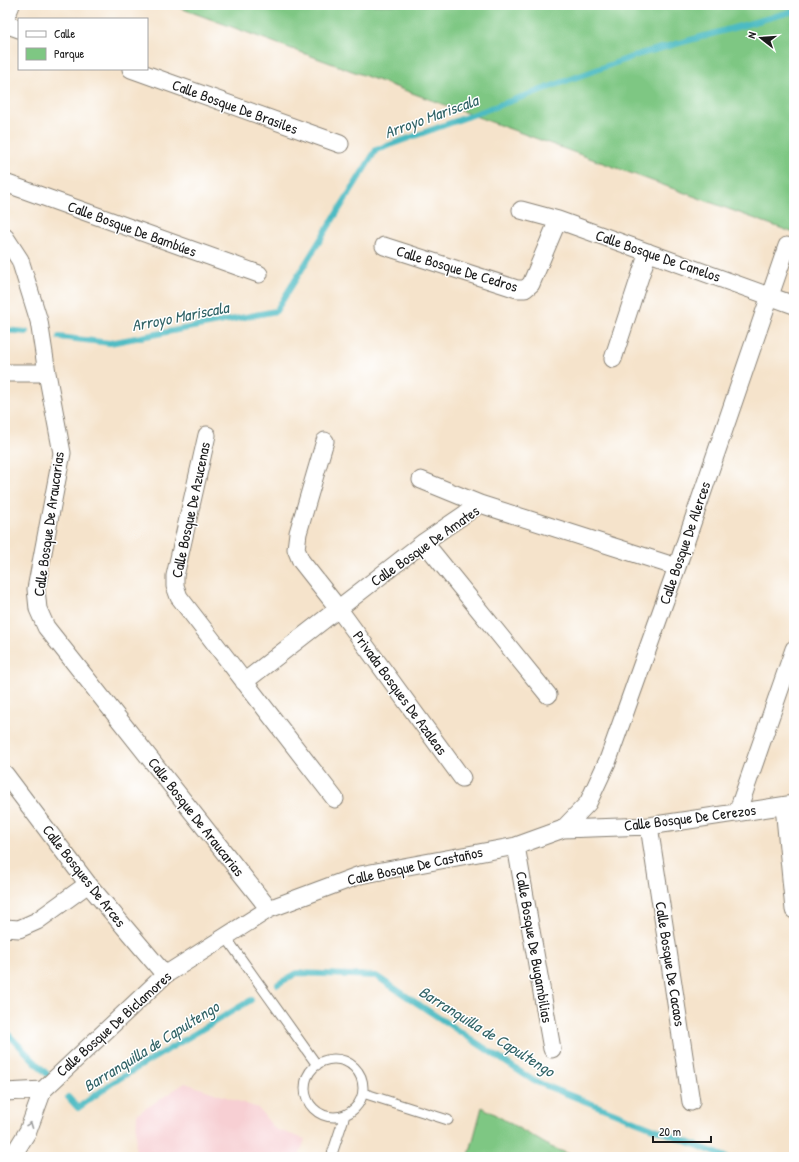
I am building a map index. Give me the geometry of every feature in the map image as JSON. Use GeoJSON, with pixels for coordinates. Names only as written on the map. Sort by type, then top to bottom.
{"type":"FeatureCollection","features":[{"type":"Feature","properties":{"kind":"street"},"geometry":{"type":"LineString","coordinates":[[5,20],[11,5]]}},
{"type":"Feature","properties":{"kind":"street"},"geometry":{"type":"LineString","coordinates":[[5,24],[18,29]]}},
{"type":"Feature","properties":{"kind":"street","name":"Calle Bosque De Brasiles"},"geometry":{"type":"LineString","coordinates":[[134,70],[340,144]]}},
{"type":"Feature","properties":{"kind":"street","name":"Calle Bosque De Bambúes"},"geometry":{"type":"LineString","coordinates":[[5,183],[259,274]]}},
{"type":"Feature","properties":{"kind":"street","name":"Calle Bosque De Canelos"},"geometry":{"type":"LineString","coordinates":[[521,210],[558,220],[770,295],[794,305]]}},
{"type":"Feature","properties":{"kind":"street","name":"Calle Bosque De Cedros"},"geometry":{"type":"LineString","coordinates":[[384,246],[517,290],[525,289],[531,284],[558,220]]}},
{"type":"Feature","properties":{"kind":"street","name":"Calle Bosque De Araucarias"},"geometry":{"type":"LineString","coordinates":[[5,237],[12,261],[39,321],[62,453],[36,589],[38,609],[46,627],[269,909]]}},
{"type":"Feature","properties":{"kind":"street","name":"Calle Bosque De Alerces"},"geometry":{"type":"LineString","coordinates":[[563,829],[588,803],[608,760],[677,567],[787,246]]}},
{"type":"Feature","properties":{"kind":"street"},"geometry":{"type":"LineString","coordinates":[[613,359],[648,252]]}},
{"type":"Feature","properties":{"kind":"street"},"geometry":{"type":"LineString","coordinates":[[5,373],[47,372]]}},
{"type":"Feature","properties":{"kind":"street","name":"Calle Bosque De Azucenas"},"geometry":{"type":"LineString","coordinates":[[207,435],[175,576],[175,586],[179,597],[335,799]]}},
{"type":"Feature","properties":{"kind":"street","name":"Privada Bosques De Azaleas"},"geometry":{"type":"LineString","coordinates":[[325,442],[298,533],[296,549],[301,561],[338,608],[462,778]]}},
{"type":"Feature","properties":{"kind":"street"},"geometry":{"type":"LineString","coordinates":[[421,480],[480,504]]}},
{"type":"Feature","properties":{"kind":"street","name":"Calle Bosque De Amates"},"geometry":{"type":"LineString","coordinates":[[244,682],[424,542],[480,504],[677,567]]}},
{"type":"Feature","properties":{"kind":"street"},"geometry":{"type":"LineString","coordinates":[[424,542],[548,694]]}},
{"type":"Feature","properties":{"kind":"street"},"geometry":{"type":"LineString","coordinates":[[736,813],[794,649]]}},
{"type":"Feature","properties":{"kind":"street","name":"Calle Bosques De Arces"},"geometry":{"type":"LineString","coordinates":[[5,774],[88,884],[166,975]]}},
{"type":"Feature","properties":{"kind":"street"},"geometry":{"type":"LineString","coordinates":[[789,805],[794,910]]}},
{"type":"Feature","properties":{"kind":"street","name":"Calle Bosque De Cerezos"},"geometry":{"type":"LineString","coordinates":[[563,829],[649,826],[789,805]]}},
{"type":"Feature","properties":{"kind":"street","name":"Calle Bosque De Cacaos"},"geometry":{"type":"LineString","coordinates":[[649,826],[691,1102]]}},
{"type":"Feature","properties":{"kind":"street","name":"Calle Bosque De Castaños"},"geometry":{"type":"LineString","coordinates":[[269,909],[360,875],[516,846],[563,829]]}},
{"type":"Feature","properties":{"kind":"street","name":"Calle Bosque De Bugambilias"},"geometry":{"type":"LineString","coordinates":[[516,846],[552,1049]]}},
{"type":"Feature","properties":{"kind":"street"},"geometry":{"type":"LineString","coordinates":[[5,928],[19,928],[37,921],[88,884]]}},
{"type":"Feature","properties":{"kind":"street","name":"Calle Bosque De Biclamores"},"geometry":{"type":"LineString","coordinates":[[12,1157],[28,1131],[43,1090],[166,975],[269,909]]}},
{"type":"Feature","properties":{"kind":"street"},"geometry":{"type":"LineString","coordinates":[[5,1092],[43,1090]]}},
{"type":"Feature","properties":{"kind":"lane"},"geometry":{"type":"LineString","coordinates":[[225,936],[317,1064]]}},
{"type":"Feature","properties":{"kind":"lane"},"geometry":{"type":"LineString","coordinates":[[336,1059],[345,1061],[353,1066],[360,1074],[363,1084],[363,1093],[359,1103],[353,1110],[336,1117],[326,1116],[318,1112],[309,1102],[305,1089],[310,1071],[317,1064],[326,1060],[336,1059]]}},
{"type":"Feature","properties":{"kind":"lane"},"geometry":{"type":"LineString","coordinates":[[363,1093],[448,1120]]}},
{"type":"Feature","properties":{"kind":"lane"},"geometry":{"type":"LineString","coordinates":[[332,1157],[344,1115]]}},
{"type":"Feature","properties":{"kind":"shaded area"},"geometry":{"type":"Polygon","coordinates":[[[185,1083],[258,1108],[275,1129],[305,1139],[299,1157],[135,1157],[137,1114],[185,1083]]]}},
{"type":"Feature","properties":{"kind":"green space"},"geometry":{"type":"Polygon","coordinates":[[[172,5],[794,5],[794,233],[172,5]]]}},
{"type":"Feature","properties":{"kind":"green space"},"geometry":{"type":"Polygon","coordinates":[[[482,1107],[551,1147],[577,1157],[475,1157],[469,1155],[482,1107]]]}},
{"type":"Feature","properties":{"kind":"waterway","name":"Arroyo Mariscala"},"geometry":{"type":"LineString","coordinates":[[59,337],[110,343],[276,311],[376,150],[640,54],[794,11]]}},
{"type":"Feature","properties":{"kind":"waterway","name":"Arroyo Mariscala"},"geometry":{"type":"LineString","coordinates":[[5,330],[26,332]]}},
{"type":"Feature","properties":{"kind":"waterway","name":"Barranquilla de Capultengo"},"geometry":{"type":"LineString","coordinates":[[278,984],[297,973],[376,976],[534,1081],[726,1157]]}},
{"type":"Feature","properties":{"kind":"waterway","name":"Barranquilla de Capultengo"},"geometry":{"type":"LineString","coordinates":[[68,1097],[78,1108],[112,1083],[251,1000]]}},
{"type":"Feature","properties":{"kind":"waterway","name":"Barranquilla de Capultengo"},"geometry":{"type":"LineString","coordinates":[[5,1031],[47,1074]]}}]}
